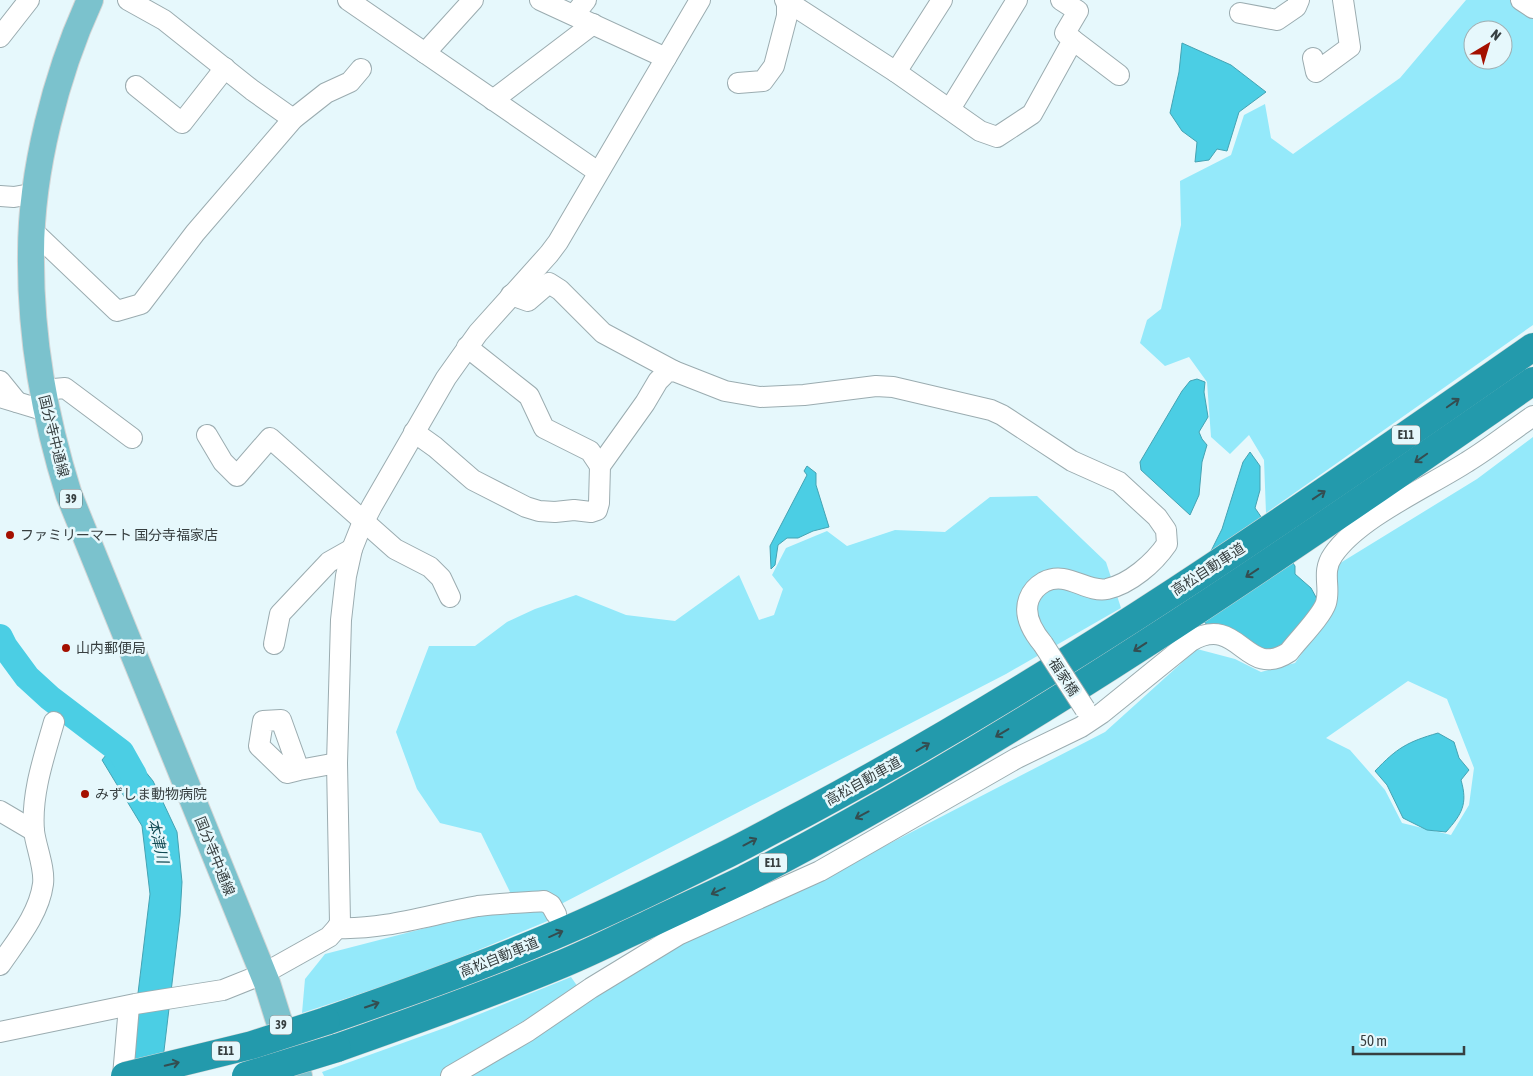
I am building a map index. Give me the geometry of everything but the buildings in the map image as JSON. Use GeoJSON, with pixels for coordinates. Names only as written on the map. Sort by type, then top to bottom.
{"type":"FeatureCollection","features":[{"type":"Feature","properties":{"kind":"highway","name":"高松自動車道"},"geometry":{"type":"LineString","coordinates":[[124,1076],[252,1045],[426,986],[549,938],[721,858],[892,766],[1033,682],[1279,522],[1533,347]]}},
{"type":"Feature","properties":{"kind":"highway","name":"高松自動車道"},"geometry":{"type":"LineString","coordinates":[[246,1076],[337,1048],[561,965],[743,880],[882,805],[1054,703],[1181,621],[1533,380]]}},
{"type":"Feature","properties":{"kind":"main road","name":"国分寺中通線"},"geometry":{"type":"LineString","coordinates":[[90,0],[79,23],[60,80],[45,138],[36,193],[31,252],[35,336],[44,400],[55,450],[72,504],[263,974],[300,1076]]}},
{"type":"Feature","properties":{"kind":"street"},"geometry":{"type":"LineString","coordinates":[[0,37],[29,0]]}},
{"type":"Feature","properties":{"kind":"street"},"geometry":{"type":"LineString","coordinates":[[128,0],[164,20],[252,90],[294,118]]}},
{"type":"Feature","properties":{"kind":"street"},"geometry":{"type":"LineString","coordinates":[[348,0],[598,172]]}},
{"type":"Feature","properties":{"kind":"street"},"geometry":{"type":"LineString","coordinates":[[425,53],[473,0]]}},
{"type":"Feature","properties":{"kind":"street"},"geometry":{"type":"LineString","coordinates":[[540,0],[666,58]]}},
{"type":"Feature","properties":{"kind":"street"},"geometry":{"type":"LineString","coordinates":[[574,16],[586,0]]}},
{"type":"Feature","properties":{"kind":"street"},"geometry":{"type":"LineString","coordinates":[[0,1032],[132,1005],[223,990],[263,974],[329,937],[337,928],[340,923],[337,762],[342,620],[346,576],[352,549],[363,522],[446,378],[467,347],[558,242],[700,0]]}},
{"type":"Feature","properties":{"kind":"street"},"geometry":{"type":"LineString","coordinates":[[786,0],[980,130],[997,138],[1032,114],[1073,40]]}},
{"type":"Feature","properties":{"kind":"street"},"geometry":{"type":"LineString","coordinates":[[738,83],[764,81],[774,66],[788,16],[786,0]]}},
{"type":"Feature","properties":{"kind":"street"},"geometry":{"type":"LineString","coordinates":[[896,72],[942,0]]}},
{"type":"Feature","properties":{"kind":"street"},"geometry":{"type":"LineString","coordinates":[[950,109],[1017,0]]}},
{"type":"Feature","properties":{"kind":"street"},"geometry":{"type":"LineString","coordinates":[[1061,0],[1078,11],[1065,33],[1119,75]]}},
{"type":"Feature","properties":{"kind":"street"},"geometry":{"type":"LineString","coordinates":[[1240,13],[1277,20],[1296,7],[1299,0]]}},
{"type":"Feature","properties":{"kind":"street"},"geometry":{"type":"LineString","coordinates":[[1313,58],[1316,72],[1350,47],[1344,0]]}},
{"type":"Feature","properties":{"kind":"street"},"geometry":{"type":"LineString","coordinates":[[1521,0],[1533,8]]}},
{"type":"Feature","properties":{"kind":"street"},"geometry":{"type":"LineString","coordinates":[[493,100],[593,24]]}},
{"type":"Feature","properties":{"kind":"street"},"geometry":{"type":"LineString","coordinates":[[136,86],[182,123],[225,68]]}},
{"type":"Feature","properties":{"kind":"street"},"geometry":{"type":"LineString","coordinates":[[33,231],[117,311],[141,304],[195,233],[294,118],[326,93],[350,82],[361,69]]}},
{"type":"Feature","properties":{"kind":"street"},"geometry":{"type":"LineString","coordinates":[[0,196],[36,193]]}},
{"type":"Feature","properties":{"kind":"street","name":"福家橋"},"geometry":{"type":"LineString","coordinates":[[511,295],[528,301],[549,283],[560,290],[604,333],[674,371],[725,391],[760,397],[893,386],[991,410],[1072,461],[1120,482],[1157,517],[1166,530],[1167,544],[1154,560],[1141,571],[1112,588],[1103,590],[1060,578],[1048,580],[1038,586],[1030,595],[1027,613],[1034,631],[1088,714]]}},
{"type":"Feature","properties":{"kind":"street"},"geometry":{"type":"LineString","coordinates":[[467,347],[529,396],[544,428],[590,451],[600,466]]}},
{"type":"Feature","properties":{"kind":"street"},"geometry":{"type":"LineString","coordinates":[[414,432],[435,447],[473,480],[526,507],[539,511],[574,510],[591,512],[597,510],[599,503],[600,466],[645,403],[658,381],[667,372],[674,371]]}},
{"type":"Feature","properties":{"kind":"street"},"geometry":{"type":"LineString","coordinates":[[0,381],[9,400],[44,400],[65,388],[132,438]]}},
{"type":"Feature","properties":{"kind":"street"},"geometry":{"type":"LineString","coordinates":[[451,1076],[528,1031],[587,980],[678,935],[820,871],[1017,758],[1088,714],[1202,634],[1212,633],[1227,636],[1255,656],[1264,660],[1274,660],[1289,652],[1325,604],[1326,575],[1332,557],[1341,545],[1368,522],[1468,462],[1533,416]]}},
{"type":"Feature","properties":{"kind":"street"},"geometry":{"type":"LineString","coordinates":[[206,435],[223,462],[237,476],[270,438],[395,549],[430,567],[441,578],[450,597]]}},
{"type":"Feature","properties":{"kind":"street"},"geometry":{"type":"LineString","coordinates":[[274,644],[280,614],[329,562],[352,549]]}},
{"type":"Feature","properties":{"kind":"street"},"geometry":{"type":"LineString","coordinates":[[0,965],[36,909],[44,883],[34,831],[35,803],[40,772],[54,722]]}},
{"type":"Feature","properties":{"kind":"street"},"geometry":{"type":"LineString","coordinates":[[299,770],[337,762]]}},
{"type":"Feature","properties":{"kind":"street"},"geometry":{"type":"LineString","coordinates":[[0,812],[34,831]]}},
{"type":"Feature","properties":{"kind":"street"},"geometry":{"type":"LineString","coordinates":[[337,928],[356,929],[384,926],[479,906],[544,901],[551,905],[556,914]]}},
{"type":"Feature","properties":{"kind":"street"},"geometry":{"type":"LineString","coordinates":[[124,1076],[132,1005]]}},
{"type":"Feature","properties":{"kind":"shaded area"},"geometry":{"type":"Polygon","coordinates":[[[1466,0],[1515,0],[1533,15],[1533,325],[1266,513],[1264,460],[1249,435],[1230,454],[1211,437],[1207,382],[1189,357],[1165,366],[1140,343],[1147,320],[1161,309],[1181,225],[1180,181],[1231,155],[1244,115],[1265,104],[1271,138],[1293,154],[1400,78],[1466,0]]]}},
{"type":"Feature","properties":{"kind":"shaded area"},"geometry":{"type":"Polygon","coordinates":[[[1533,437],[1533,1076],[324,1076],[322,1072],[450,1026],[571,977],[585,997],[679,940],[821,879],[1105,732],[1197,649],[1235,659],[1261,672],[1295,663],[1332,611],[1337,565],[1477,479],[1533,437]],[[1408,681],[1326,738],[1350,750],[1385,790],[1402,823],[1451,835],[1469,805],[1474,768],[1447,699],[1408,681]]]}},
{"type":"Feature","properties":{"kind":"shaded area"},"geometry":{"type":"Polygon","coordinates":[[[1037,496],[1106,562],[1121,608],[1006,674],[563,903],[550,920],[426,972],[302,1013],[305,979],[325,954],[507,907],[510,892],[481,833],[440,823],[417,789],[396,732],[429,646],[475,646],[507,622],[535,609],[576,595],[626,615],[675,621],[739,575],[759,620],[774,615],[783,589],[772,575],[786,548],[827,531],[847,546],[895,530],[945,532],[990,497],[1037,496]]]}},
{"type":"Feature","properties":{"kind":"water"},"geometry":{"type":"Polygon","coordinates":[[[1182,43],[1231,65],[1266,92],[1239,112],[1227,151],[1217,149],[1209,160],[1195,162],[1197,142],[1182,131],[1170,113],[1179,72],[1182,43]]]}},
{"type":"Feature","properties":{"kind":"water"},"geometry":{"type":"Polygon","coordinates":[[[1197,379],[1205,382],[1204,392],[1208,417],[1199,432],[1207,445],[1202,462],[1199,495],[1190,515],[1141,470],[1140,462],[1182,391],[1190,381],[1197,379]]]}},
{"type":"Feature","properties":{"kind":"water"},"geometry":{"type":"Polygon","coordinates":[[[1250,452],[1260,466],[1260,490],[1255,508],[1295,566],[1295,574],[1311,588],[1317,599],[1314,613],[1279,652],[1268,656],[1213,629],[1204,622],[1210,553],[1222,529],[1243,462],[1250,452]]]}},
{"type":"Feature","properties":{"kind":"water"},"geometry":{"type":"Polygon","coordinates":[[[807,466],[816,473],[816,485],[829,527],[813,531],[798,538],[787,538],[778,545],[775,565],[771,569],[770,546],[807,475],[804,471],[807,466]]]}},
{"type":"Feature","properties":{"kind":"water"},"geometry":{"type":"Polygon","coordinates":[[[1438,733],[1454,742],[1459,758],[1469,770],[1461,780],[1464,802],[1460,814],[1446,832],[1427,830],[1403,818],[1387,785],[1375,771],[1403,747],[1418,739],[1438,733]]]}},
{"type":"Feature","properties":{"kind":"water"},"geometry":{"type":"Polygon","coordinates":[[[119,739],[153,781],[177,832],[182,882],[180,916],[161,1076],[128,1076],[150,894],[142,826],[102,760],[119,739]]]}},
{"type":"Feature","properties":{"kind":"waterway","name":"本津川"},"geometry":{"type":"LineString","coordinates":[[0,637],[27,677],[50,698],[121,752],[134,775]]}},
{"type":"Feature","properties":{"kind":"place","name":"ファミリーマート 国分寺福家店"},"geometry":{"type":"Point","coordinates":[10,535]}},
{"type":"Feature","properties":{"kind":"place","name":"山内郵便局"},"geometry":{"type":"Point","coordinates":[66,648]}},
{"type":"Feature","properties":{"kind":"place","name":"みずしま動物病院"},"geometry":{"type":"Point","coordinates":[85,794]}}]}
